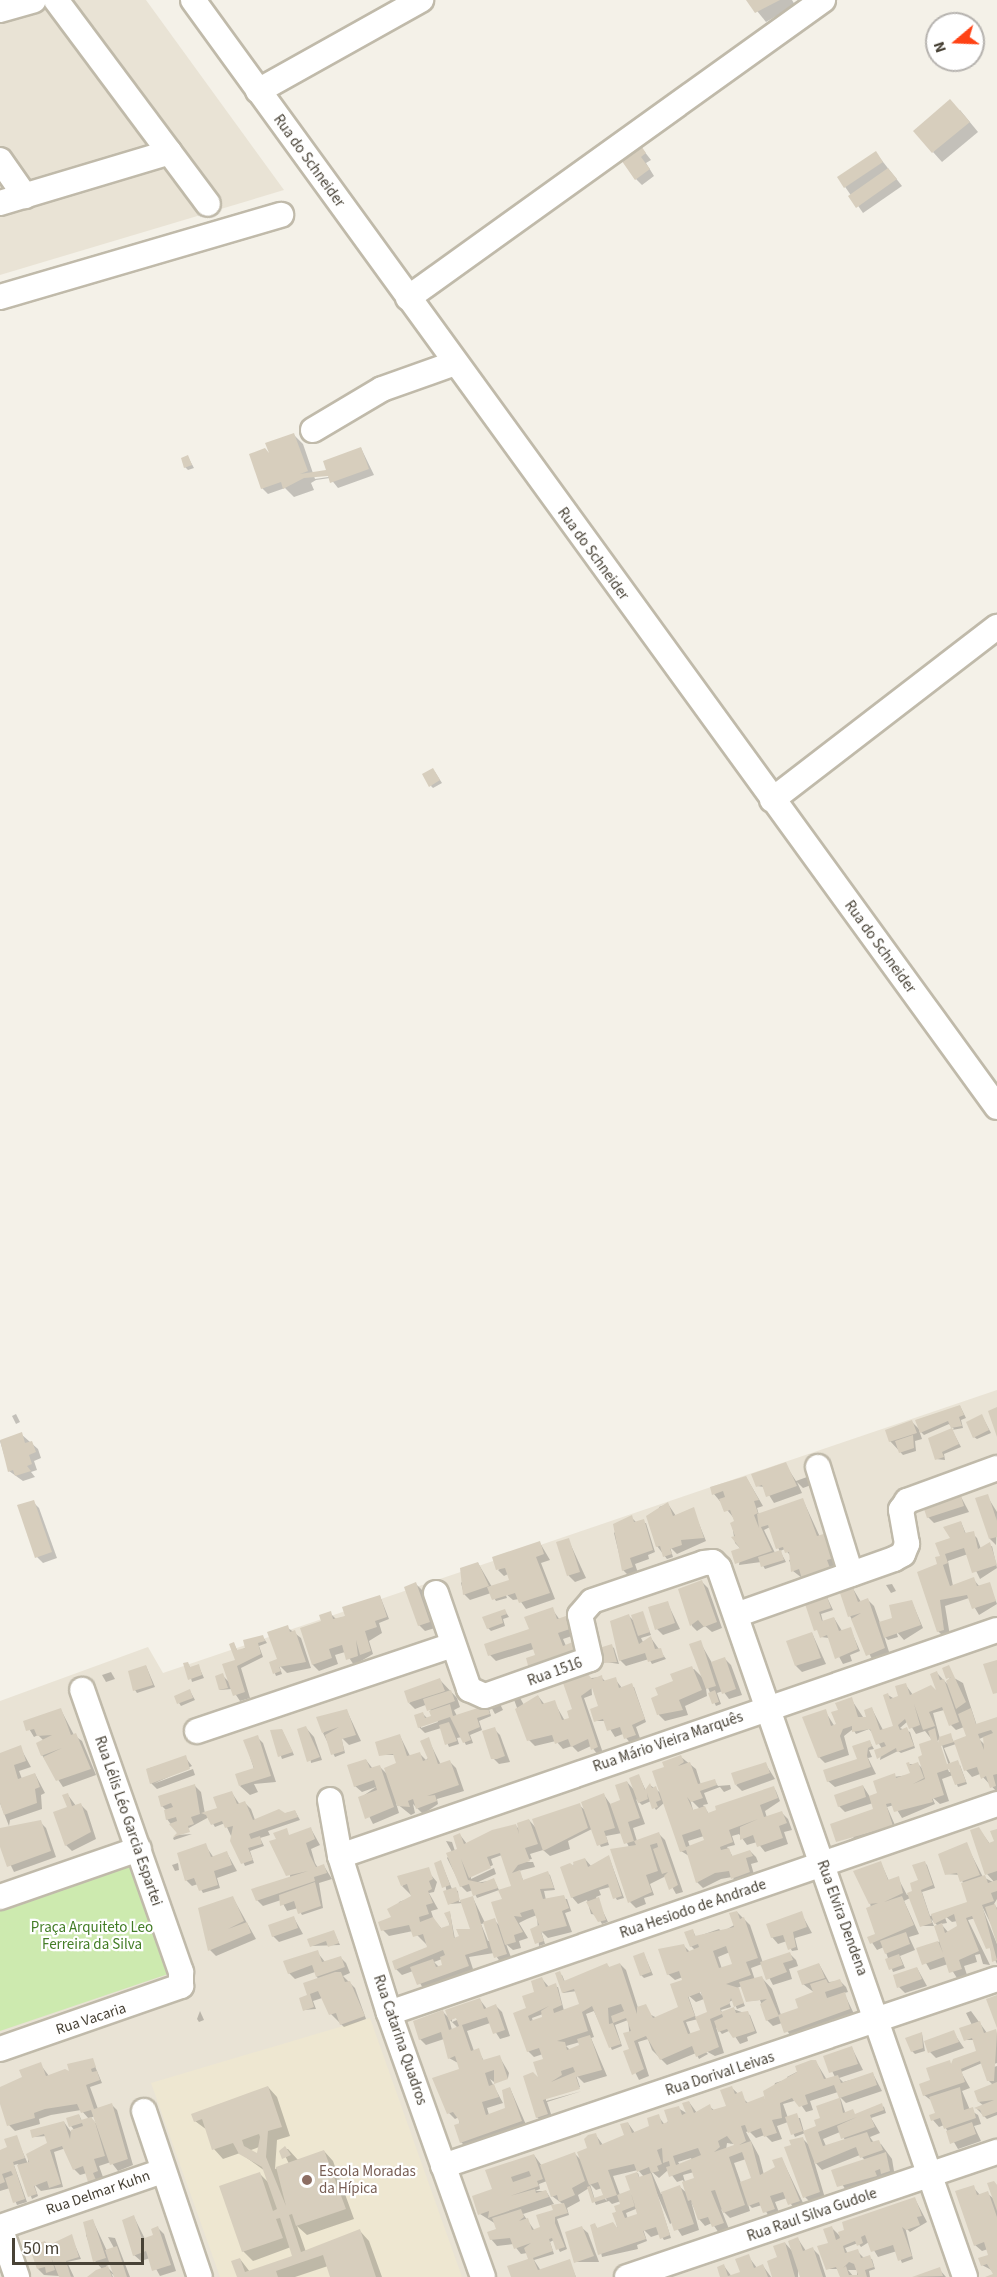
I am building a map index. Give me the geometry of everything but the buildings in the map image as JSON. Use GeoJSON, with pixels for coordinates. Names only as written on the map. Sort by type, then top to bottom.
{"type":"FeatureCollection","features":[{"type":"Feature","properties":{"kind":"street"},"geometry":{"type":"LineString","coordinates":[[56,0],[208,204]]}},
{"type":"Feature","properties":{"kind":"street","name":"Rua do Schneider"},"geometry":{"type":"LineString","coordinates":[[192,0],[997,1107]]}},
{"type":"Feature","properties":{"kind":"street"},"geometry":{"type":"LineString","coordinates":[[258,91],[421,0]]}},
{"type":"Feature","properties":{"kind":"street"},"geometry":{"type":"LineString","coordinates":[[408,298],[823,0]]}},
{"type":"Feature","properties":{"kind":"street"},"geometry":{"type":"LineString","coordinates":[[0,203],[170,152]]}},
{"type":"Feature","properties":{"kind":"street"},"geometry":{"type":"LineString","coordinates":[[0,160],[25,196]]}},
{"type":"Feature","properties":{"kind":"street"},"geometry":{"type":"LineString","coordinates":[[0,297],[281,215]]}},
{"type":"Feature","properties":{"kind":"street"},"geometry":{"type":"LineString","coordinates":[[313,430],[382,389],[455,363]]}},
{"type":"Feature","properties":{"kind":"street"},"geometry":{"type":"LineString","coordinates":[[772,800],[997,627]]}},
{"type":"Feature","properties":{"kind":"street"},"geometry":{"type":"LineString","coordinates":[[818,1467],[851,1574]]}},
{"type":"Feature","properties":{"kind":"street"},"geometry":{"type":"LineString","coordinates":[[736,1616],[903,1554],[907,1544],[901,1510],[907,1501],[997,1468]]}},
{"type":"Feature","properties":{"kind":"street","name":"Rua Elvira Dendena"},"geometry":{"type":"LineString","coordinates":[[713,1562],[720,1568],[933,2174],[965,2277]]}},
{"type":"Feature","properties":{"kind":"street","name":"Rua 1516"},"geometry":{"type":"LineString","coordinates":[[436,1593],[469,1689],[485,1696],[590,1659],[580,1615],[592,1601],[713,1562]]}},
{"type":"Feature","properties":{"kind":"street","name":"Rua Mário Vieira Marquês"},"geometry":{"type":"LineString","coordinates":[[340,1856],[997,1629]]}},
{"type":"Feature","properties":{"kind":"street"},"geometry":{"type":"LineString","coordinates":[[197,1731],[453,1645]]}},
{"type":"Feature","properties":{"kind":"street","name":"Rua Lélis Léo Garcia Espartei"},"geometry":{"type":"LineString","coordinates":[[82,1690],[181,1972],[181,1986]]}},
{"type":"Feature","properties":{"kind":"street","name":"Rua Catarina Quadros"},"geometry":{"type":"LineString","coordinates":[[330,1800],[340,1856],[389,2013],[483,2277]]}},
{"type":"Feature","properties":{"kind":"street","name":"Rua Hesiodo de Andrade"},"geometry":{"type":"LineString","coordinates":[[389,2013],[823,1866],[997,1804]]}},
{"type":"Feature","properties":{"kind":"street"},"geometry":{"type":"LineString","coordinates":[[0,1897],[139,1849]]}},
{"type":"Feature","properties":{"kind":"street","name":"Rua Dorival Leivas"},"geometry":{"type":"LineString","coordinates":[[443,2166],[879,2021],[997,1978]]}},
{"type":"Feature","properties":{"kind":"street","name":"Rua Vacaria"},"geometry":{"type":"LineString","coordinates":[[0,2049],[181,1986]]}},
{"type":"Feature","properties":{"kind":"street"},"geometry":{"type":"LineString","coordinates":[[144,2111],[201,2277]]}},
{"type":"Feature","properties":{"kind":"street","name":"Rua Raul Silva Gudole"},"geometry":{"type":"LineString","coordinates":[[627,2277],[997,2152]]}},
{"type":"Feature","properties":{"kind":"street","name":"Rua Delmar Kuhn"},"geometry":{"type":"LineString","coordinates":[[0,2227],[163,2171]]}},
{"type":"Feature","properties":{"kind":"street"},"geometry":{"type":"LineString","coordinates":[[0,2227],[17,2277]]}},
{"type":"Feature","properties":{"kind":"shaded area"},"geometry":{"type":"Polygon","coordinates":[[[0,0],[146,0],[284,190],[0,275],[0,0]]]}},
{"type":"Feature","properties":{"kind":"shaded area"},"geometry":{"type":"Polygon","coordinates":[[[997,1390],[997,2277],[0,2277],[0,1701],[148,1647],[163,1673],[997,1390]]]}},
{"type":"Feature","properties":{"kind":"shaded area","name":"Escola Moradas da Hípica"},"geometry":{"type":"Polygon","coordinates":[[[370,2018],[462,2277],[220,2277],[151,2083],[370,2018]]]}},
{"type":"Feature","properties":{"kind":"green space","name":"Praça Arquiteto Leo Ferreira da Silva"},"geometry":{"type":"Polygon","coordinates":[[[132,1858],[171,1973],[0,2031],[0,1903],[132,1858]]]}},
{"type":"Feature","properties":{"kind":"place","name":"Escola Moradas da Hípica"},"geometry":{"type":"Point","coordinates":[307,2180]}}]}
